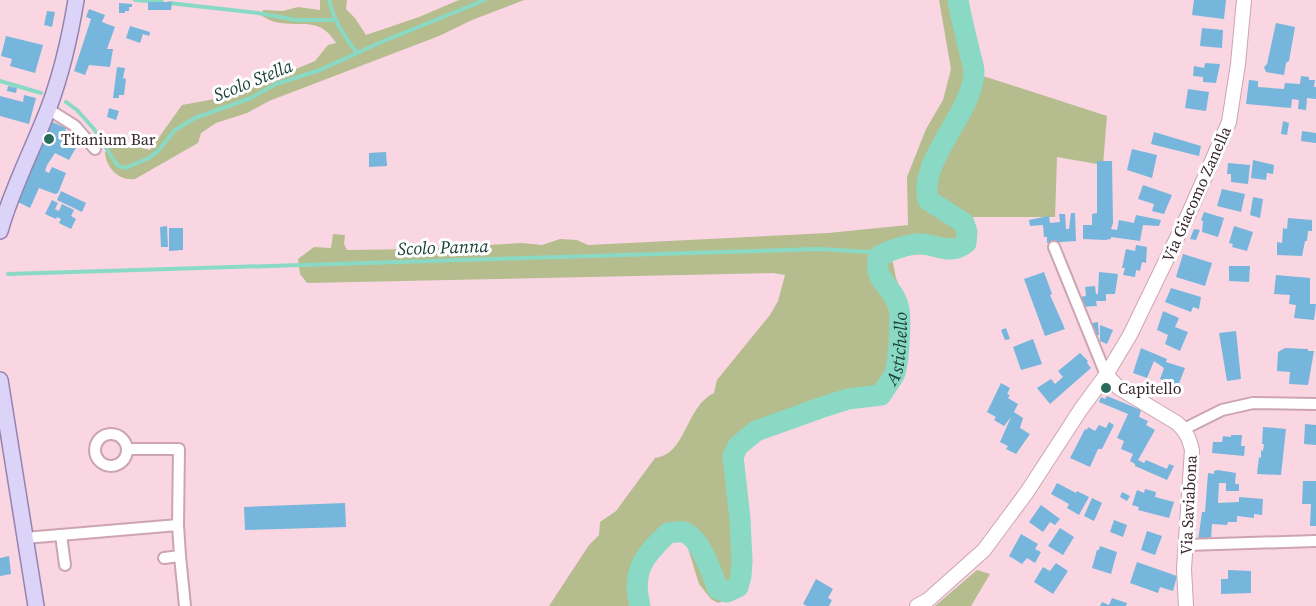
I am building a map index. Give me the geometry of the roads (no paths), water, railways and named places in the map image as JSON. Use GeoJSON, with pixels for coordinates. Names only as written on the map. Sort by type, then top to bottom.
{"type":"FeatureCollection","features":[{"type":"Feature","properties":{"kind":"main road"},"geometry":{"type":"LineString","coordinates":[[0,231],[66,56],[76,0]]}},
{"type":"Feature","properties":{"kind":"main road"},"geometry":{"type":"LineString","coordinates":[[0,380],[36,606]]}},
{"type":"Feature","properties":{"kind":"street","name":"Via Giacomo Zanella"},"geometry":{"type":"LineString","coordinates":[[917,606],[928,600],[984,550],[1027,492],[1106,375],[1130,335],[1216,155],[1229,122],[1236,88],[1244,0]]}},
{"type":"Feature","properties":{"kind":"street"},"geometry":{"type":"LineString","coordinates":[[48,108],[75,126],[95,149]]}},
{"type":"Feature","properties":{"kind":"street"},"geometry":{"type":"LineString","coordinates":[[1054,247],[1106,375],[1119,388],[1184,429],[1222,410],[1253,403],[1316,404]]}},
{"type":"Feature","properties":{"kind":"street","name":"Via Saviabona"},"geometry":{"type":"LineString","coordinates":[[1184,429],[1192,450],[1184,569],[1186,606]]}},
{"type":"Feature","properties":{"kind":"street"},"geometry":{"type":"LineString","coordinates":[[127,449],[179,449],[178,525],[185,606]]}},
{"type":"Feature","properties":{"kind":"street"},"geometry":{"type":"LineString","coordinates":[[25,538],[178,525]]}},
{"type":"Feature","properties":{"kind":"street"},"geometry":{"type":"LineString","coordinates":[[61,535],[65,565]]}},
{"type":"Feature","properties":{"kind":"street"},"geometry":{"type":"LineString","coordinates":[[1186,544],[1316,541]]}},
{"type":"Feature","properties":{"kind":"street"},"geometry":{"type":"LineString","coordinates":[[164,558],[180,556]]}},
{"type":"Feature","properties":{"kind":"waterway"},"geometry":{"type":"LineString","coordinates":[[135,0],[162,2]]}},
{"type":"Feature","properties":{"kind":"waterway"},"geometry":{"type":"LineString","coordinates":[[329,0],[340,28],[357,53]]}},
{"type":"Feature","properties":{"kind":"waterway","name":"Scolo Stella"},"geometry":{"type":"LineString","coordinates":[[66,102],[77,110],[94,129],[117,165],[125,168],[157,152],[175,130],[195,118],[251,98],[276,84],[320,70],[379,43],[485,0]]}},
{"type":"Feature","properties":{"kind":"waterway","name":"Astichello"},"geometry":{"type":"LineString","coordinates":[[640,606],[637,583],[642,565],[652,549],[668,533],[683,532],[695,540],[705,556],[718,589],[727,592],[738,587],[742,561],[733,456],[738,446],[756,431],[820,408],[848,399],[881,395],[896,370],[900,323],[897,301],[878,272],[879,256],[897,248],[915,244],[954,249],[966,243],[967,232],[964,223],[928,200],[927,185],[938,153],[965,104],[974,72],[958,0]]}},
{"type":"Feature","properties":{"kind":"waterway"},"geometry":{"type":"LineString","coordinates":[[169,3],[258,13],[296,20],[335,20]]}},
{"type":"Feature","properties":{"kind":"waterway","name":"Scolo Stella"},"geometry":{"type":"LineString","coordinates":[[0,81],[41,93]]}},
{"type":"Feature","properties":{"kind":"waterway","name":"Scolo Panna"},"geometry":{"type":"LineString","coordinates":[[8,274],[819,249],[870,252],[879,256]]}},
{"type":"Feature","properties":{"kind":"place","name":"Titanium Bar"},"geometry":{"type":"Point","coordinates":[49,139]}},
{"type":"Feature","properties":{"kind":"place","name":"Capitello"},"geometry":{"type":"Point","coordinates":[1106,388]}}]}
